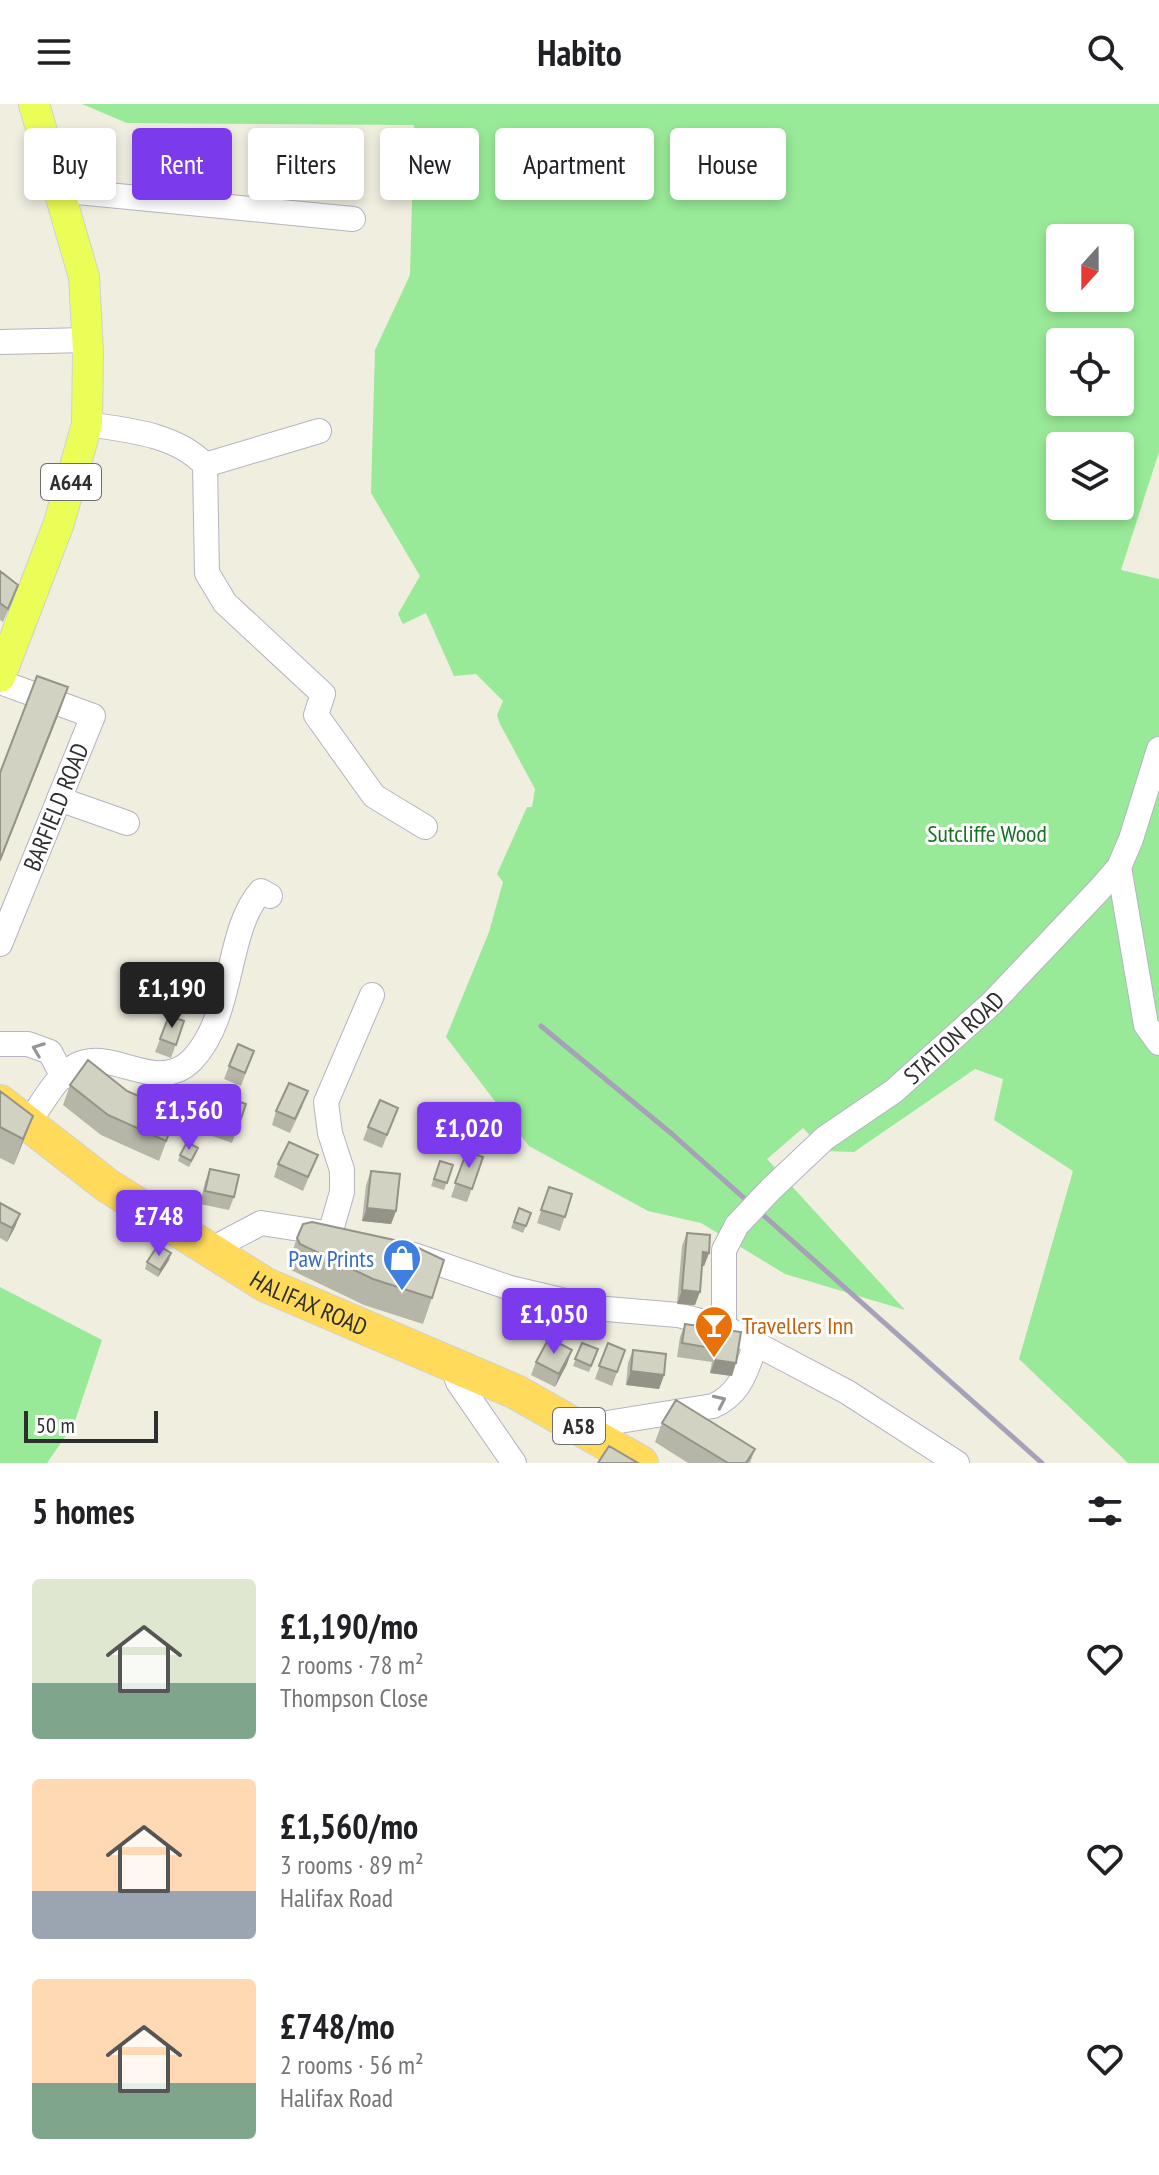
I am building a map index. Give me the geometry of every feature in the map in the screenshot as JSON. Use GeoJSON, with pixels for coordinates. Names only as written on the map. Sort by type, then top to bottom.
{"type":"FeatureCollection","features":[{"type":"Feature","properties":{"kind":"highway","name":"HALIFAX ROAD"},"geometry":{"type":"LineString","coordinates":[[0,1102],[108,1186],[266,1285],[516,1392],[612,1452]]}},
{"type":"Feature","properties":{"kind":"main road","name":"A644"},"geometry":{"type":"LineString","coordinates":[[34,104],[40,128]]}},
{"type":"Feature","properties":{"kind":"main road","name":"A644"},"geometry":{"type":"LineString","coordinates":[[0,680],[59,523],[87,424],[88,340],[84,277],[60,200]]}},
{"type":"Feature","properties":{"kind":"street"},"geometry":{"type":"LineString","coordinates":[[116,196],[353,219]]}},
{"type":"Feature","properties":{"kind":"street"},"geometry":{"type":"LineString","coordinates":[[0,342],[88,340]]}},
{"type":"Feature","properties":{"kind":"street"},"geometry":{"type":"LineString","coordinates":[[87,424],[168,440],[197,456],[205,465],[207,573],[225,603],[323,694],[316,715],[374,796],[425,827]]}},
{"type":"Feature","properties":{"kind":"street"},"geometry":{"type":"LineString","coordinates":[[205,465],[319,431]]}},
{"type":"Feature","properties":{"kind":"street","name":"BARFIELD ROAD"},"geometry":{"type":"LineString","coordinates":[[0,680],[93,716],[0,944]]}},
{"type":"Feature","properties":{"kind":"street"},"geometry":{"type":"LineString","coordinates":[[1159,749],[1119,867],[1146,1025],[1159,1043]]}},
{"type":"Feature","properties":{"kind":"street"},"geometry":{"type":"LineString","coordinates":[[59,799],[127,823]]}},
{"type":"Feature","properties":{"kind":"street","name":"STATION ROAD"},"geometry":{"type":"LineString","coordinates":[[724,1327],[724,1250],[737,1225],[825,1138],[894,1091],[992,1003],[1119,867]]}},
{"type":"Feature","properties":{"kind":"street"},"geometry":{"type":"LineString","coordinates":[[28,1123],[74,1066],[91,1060],[148,1074],[190,1062],[205,1042],[226,992],[247,906],[261,891],[270,896]]}},
{"type":"Feature","properties":{"kind":"street"},"geometry":{"type":"LineString","coordinates":[[330,1234],[342,1192],[342,1170],[330,1133],[326,1102],[372,995]]}},
{"type":"Feature","properties":{"kind":"street"},"geometry":{"type":"LineString","coordinates":[[0,1044],[28,1044],[50,1052],[63,1077]]}},
{"type":"Feature","properties":{"kind":"street"},"geometry":{"type":"LineString","coordinates":[[208,1251],[261,1223],[356,1240]]}},
{"type":"Feature","properties":{"kind":"street"},"geometry":{"type":"LineString","coordinates":[[395,1249],[510,1288],[595,1308],[678,1315],[724,1327],[847,1392],[957,1463]]}},
{"type":"Feature","properties":{"kind":"street"},"geometry":{"type":"LineString","coordinates":[[612,1452],[607,1423],[713,1406],[729,1399],[739,1387],[756,1344]]}},
{"type":"Feature","properties":{"kind":"street"},"geometry":{"type":"LineString","coordinates":[[452,1365],[458,1382],[514,1463]]}},
{"type":"Feature","properties":{"kind":"green space","name":"Sutcliffe Wood"},"geometry":{"type":"Polygon","coordinates":[[[82,104],[1159,104],[1159,452],[1121,570],[1159,579],[1159,1463],[1128,1463],[1019,1359],[1073,1171],[994,1120],[1003,1079],[975,1069],[854,1152],[825,1151],[803,1128],[767,1159],[905,1310],[785,1274],[701,1223],[648,1211],[529,1146],[446,1037],[489,932],[503,882],[497,874],[527,807],[532,807],[535,789],[500,724],[497,715],[503,701],[476,674],[454,676],[426,613],[403,624],[398,614],[420,576],[371,493],[375,350],[410,275],[412,200],[479,200],[479,128],[414,128],[414,125],[127,123],[82,104]]]}},
{"type":"Feature","properties":{"kind":"green space"},"geometry":{"type":"Polygon","coordinates":[[[0,1287],[102,1340],[74,1424],[47,1463],[0,1463],[0,1287]]]}},
{"type":"Feature","properties":{"kind":"building"},"geometry":{"type":"Polygon","coordinates":[[[0,571],[18,585],[8,609],[0,603],[0,571]]]}},
{"type":"Feature","properties":{"kind":"building"},"geometry":{"type":"Polygon","coordinates":[[[37,676],[68,687],[0,860],[0,773],[37,676]]]}},
{"type":"Feature","properties":{"kind":"building"},"geometry":{"type":"Polygon","coordinates":[[[169,1016],[184,1021],[176,1045],[160,1039],[169,1016]]]}},
{"type":"Feature","properties":{"kind":"building"},"geometry":{"type":"Polygon","coordinates":[[[238,1044],[254,1051],[245,1073],[229,1066],[238,1044]]]}},
{"type":"Feature","properties":{"kind":"building"},"geometry":{"type":"Polygon","coordinates":[[[88,1060],[127,1091],[177,1113],[166,1141],[108,1115],[70,1085],[88,1060]]]}},
{"type":"Feature","properties":{"kind":"building"},"geometry":{"type":"Polygon","coordinates":[[[289,1083],[308,1091],[295,1119],[276,1111],[289,1083]]]}},
{"type":"Feature","properties":{"kind":"building"},"geometry":{"type":"Polygon","coordinates":[[[208,1090],[246,1104],[237,1130],[198,1116],[208,1090]]]}},
{"type":"Feature","properties":{"kind":"building"},"geometry":{"type":"Polygon","coordinates":[[[0,1091],[33,1116],[23,1139],[0,1127],[0,1091]]]}},
{"type":"Feature","properties":{"kind":"building"},"geometry":{"type":"Polygon","coordinates":[[[380,1100],[398,1108],[387,1135],[368,1127],[380,1100]]]}},
{"type":"Feature","properties":{"kind":"building"},"geometry":{"type":"Polygon","coordinates":[[[187,1142],[198,1148],[191,1161],[180,1155],[187,1142]]]}},
{"type":"Feature","properties":{"kind":"building"},"geometry":{"type":"Polygon","coordinates":[[[289,1142],[318,1155],[308,1177],[278,1164],[289,1142]]]}},
{"type":"Feature","properties":{"kind":"building"},"geometry":{"type":"Polygon","coordinates":[[[467,1151],[483,1157],[472,1189],[455,1183],[467,1151]]]}},
{"type":"Feature","properties":{"kind":"building"},"geometry":{"type":"Polygon","coordinates":[[[440,1161],[453,1165],[447,1183],[434,1179],[440,1161]]]}},
{"type":"Feature","properties":{"kind":"building"},"geometry":{"type":"Polygon","coordinates":[[[210,1169],[239,1175],[234,1197],[205,1191],[210,1169]]]}},
{"type":"Feature","properties":{"kind":"building"},"geometry":{"type":"Polygon","coordinates":[[[371,1171],[400,1174],[396,1211],[367,1208],[371,1171]]]}},
{"type":"Feature","properties":{"kind":"building"},"geometry":{"type":"Polygon","coordinates":[[[549,1187],[572,1194],[565,1217],[541,1210],[549,1187]]]}},
{"type":"Feature","properties":{"kind":"building"},"geometry":{"type":"Polygon","coordinates":[[[0,1203],[20,1214],[12,1228],[0,1222],[0,1203]]]}},
{"type":"Feature","properties":{"kind":"building"},"geometry":{"type":"Polygon","coordinates":[[[519,1208],[531,1213],[526,1226],[514,1222],[519,1208]]]}},
{"type":"Feature","properties":{"kind":"building"},"geometry":{"type":"Polygon","coordinates":[[[312,1222],[408,1243],[444,1260],[432,1298],[373,1279],[300,1244],[297,1238],[303,1224],[312,1222]]]}},
{"type":"Feature","properties":{"kind":"building"},"geometry":{"type":"Polygon","coordinates":[[[687,1233],[710,1235],[709,1253],[703,1252],[700,1292],[682,1290],[687,1233]]]}},
{"type":"Feature","properties":{"kind":"building"},"geometry":{"type":"Polygon","coordinates":[[[158,1245],[171,1253],[160,1270],[147,1262],[158,1245]]]}},
{"type":"Feature","properties":{"kind":"building"},"geometry":{"type":"Polygon","coordinates":[[[685,1324],[741,1332],[736,1363],[715,1360],[717,1349],[682,1343],[685,1324]]]}},
{"type":"Feature","properties":{"kind":"building"},"geometry":{"type":"Polygon","coordinates":[[[549,1338],[572,1350],[559,1374],[536,1362],[549,1338]]]}},
{"type":"Feature","properties":{"kind":"building"},"geometry":{"type":"Polygon","coordinates":[[[582,1343],[598,1349],[591,1366],[575,1359],[582,1343]]]}},
{"type":"Feature","properties":{"kind":"building"},"geometry":{"type":"Polygon","coordinates":[[[608,1343],[625,1350],[617,1372],[599,1366],[608,1343]]]}},
{"type":"Feature","properties":{"kind":"building"},"geometry":{"type":"Polygon","coordinates":[[[633,1350],[666,1354],[664,1375],[631,1371],[633,1350]]]}},
{"type":"Feature","properties":{"kind":"building"},"geometry":{"type":"Polygon","coordinates":[[[676,1400],[755,1449],[746,1463],[728,1463],[662,1423],[676,1400]]]}},
{"type":"Feature","properties":{"kind":"building"},"geometry":{"type":"Polygon","coordinates":[[[609,1446],[638,1463],[598,1463],[609,1446]]]}},
{"type":"Feature","properties":{"kind":"railway"},"geometry":{"type":"LineString","coordinates":[[541,1026],[672,1134],[1042,1463]]}},
{"type":"Feature","properties":{"kind":"place","name":"Paw Prints"},"geometry":{"type":"Point","coordinates":[402,1292]}},
{"type":"Feature","properties":{"kind":"place","name":"Travellers Inn"},"geometry":{"type":"Point","coordinates":[714,1359]}}]}
